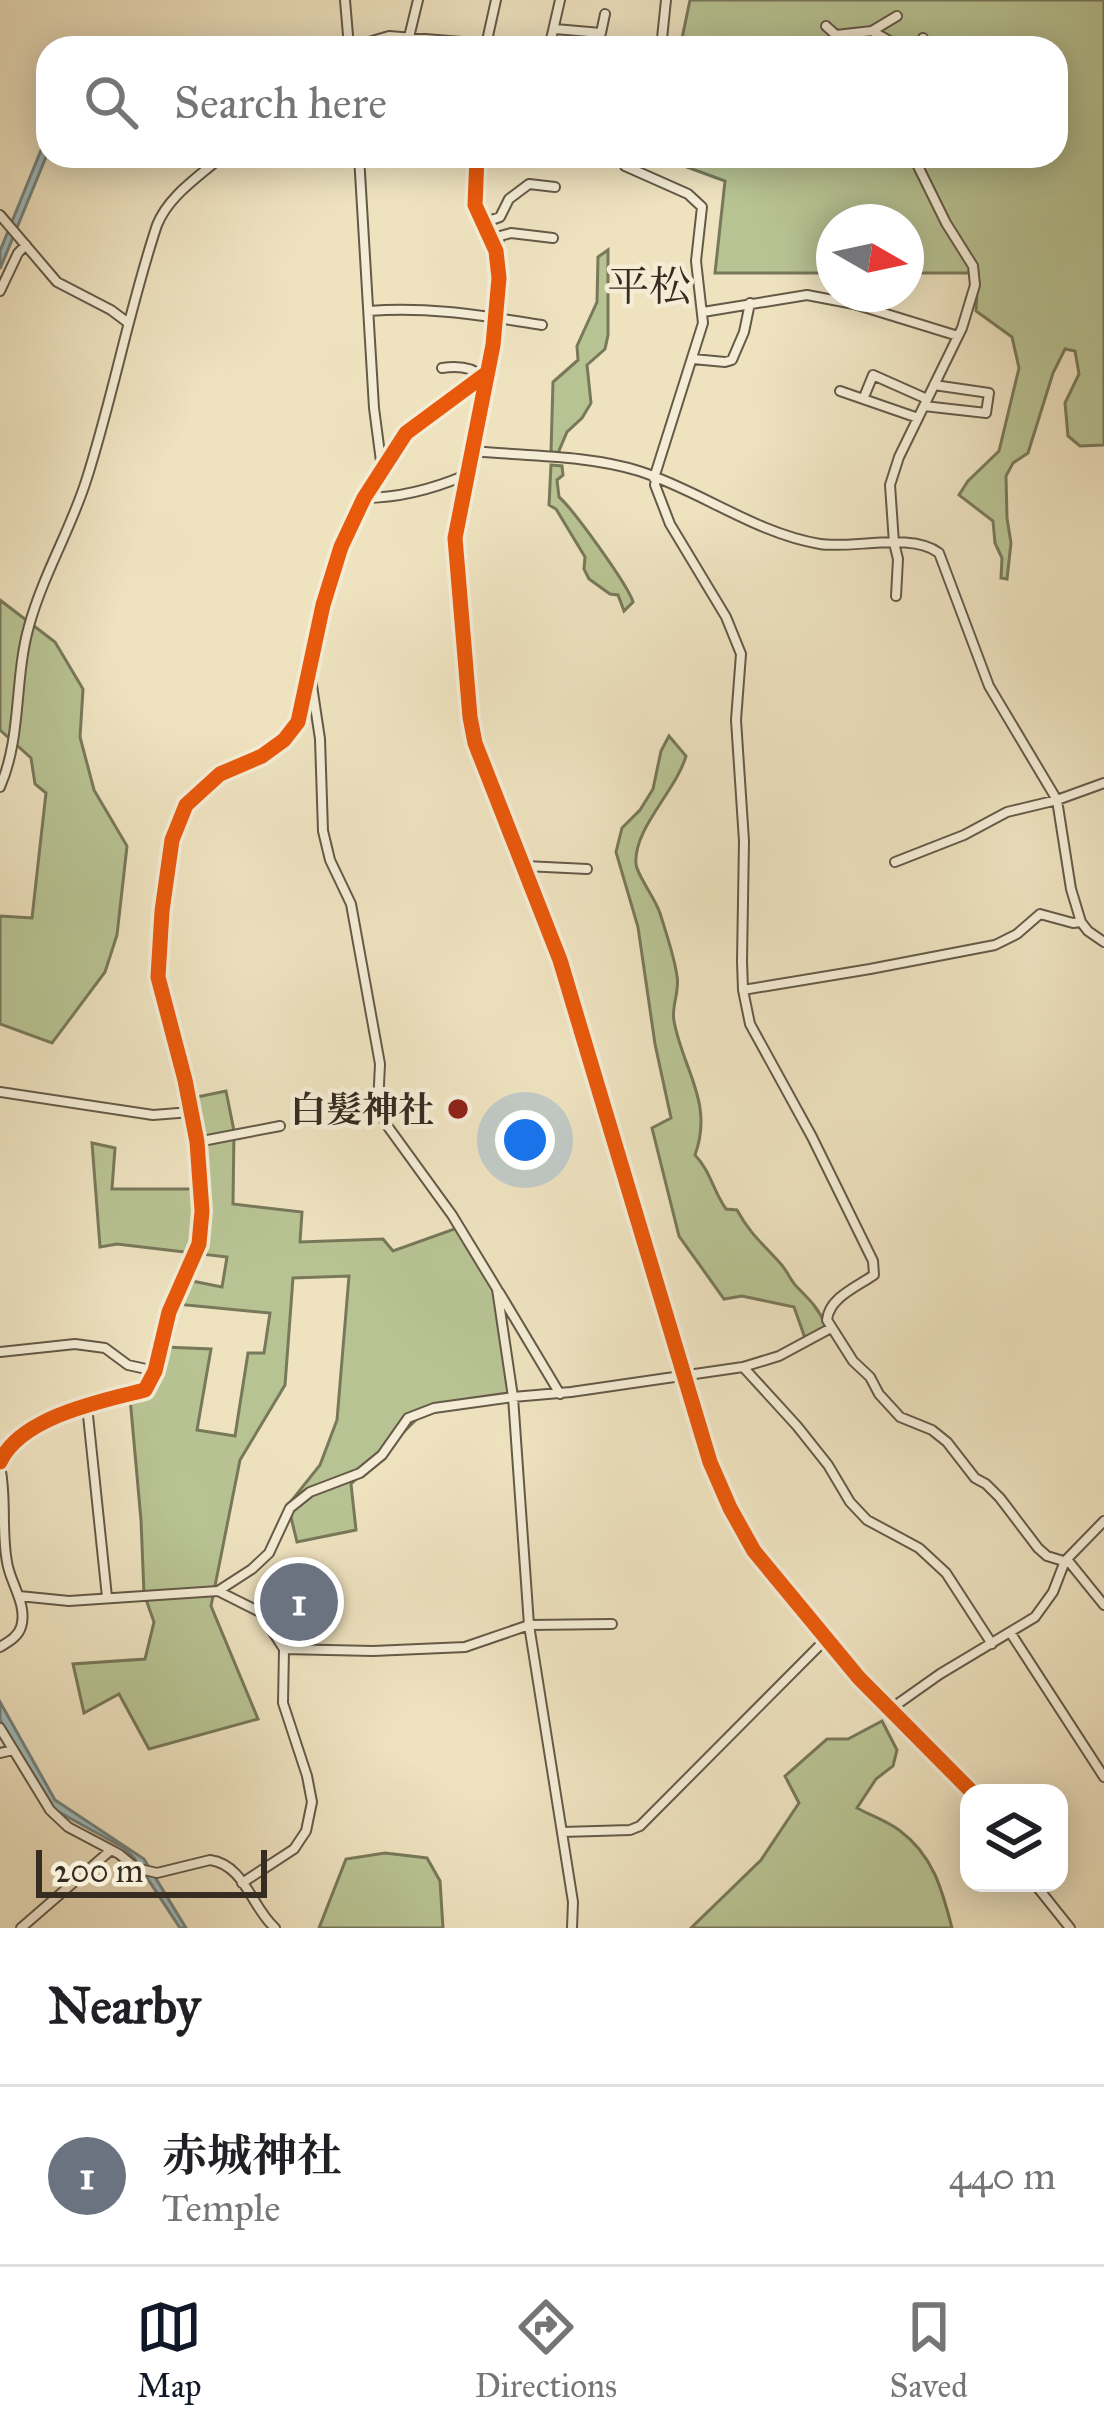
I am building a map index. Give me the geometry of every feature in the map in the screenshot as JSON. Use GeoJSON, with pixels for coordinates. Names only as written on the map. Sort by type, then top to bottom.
{"type":"FeatureCollection","features":[{"type":"Feature","properties":{"kind":"street"},"geometry":{"type":"LineString","coordinates":[[345,0],[347,36]]}},
{"type":"Feature","properties":{"kind":"street"},"geometry":{"type":"LineString","coordinates":[[410,36],[418,0]]}},
{"type":"Feature","properties":{"kind":"street"},"geometry":{"type":"LineString","coordinates":[[488,36],[496,0]]}},
{"type":"Feature","properties":{"kind":"street"},"geometry":{"type":"LineString","coordinates":[[553,36],[560,0]]}},
{"type":"Feature","properties":{"kind":"street"},"geometry":{"type":"LineString","coordinates":[[662,36],[666,0]]}},
{"type":"Feature","properties":{"kind":"street"},"geometry":{"type":"LineString","coordinates":[[555,29],[601,33],[605,14]]}},
{"type":"Feature","properties":{"kind":"street"},"geometry":{"type":"LineString","coordinates":[[826,26],[836,35],[872,31],[897,16]]}},
{"type":"Feature","properties":{"kind":"street"},"geometry":{"type":"LineString","coordinates":[[872,31],[881,36]]}},
{"type":"Feature","properties":{"kind":"street"},"geometry":{"type":"LineString","coordinates":[[0,787],[10,764],[28,628],[87,479],[162,212],[208,168]]}},
{"type":"Feature","properties":{"kind":"street"},"geometry":{"type":"LineString","coordinates":[[360,168],[374,408],[383,471]]}},
{"type":"Feature","properties":{"kind":"street"},"geometry":{"type":"LineString","coordinates":[[476,168],[474,200],[496,250],[499,278],[455,556],[470,718],[487,776],[562,964],[710,1462],[740,1529],[826,1639],[964,1784]]}},
{"type":"Feature","properties":{"kind":"street"},"geometry":{"type":"LineString","coordinates":[[630,168],[688,194],[702,207],[696,261],[703,312],[655,478],[670,524],[726,617],[741,654],[736,720],[744,841],[743,990],[750,1024],[873,1261],[874,1275],[830,1306],[827,1320],[878,1394],[900,1417],[938,1434],[974,1478],[1000,1498],[1028,1537],[1047,1556],[1070,1563],[1104,1605]]}},
{"type":"Feature","properties":{"kind":"street"},"geometry":{"type":"LineString","coordinates":[[896,596],[898,559],[890,485],[958,336],[974,292],[975,272],[917,168]]}},
{"type":"Feature","properties":{"kind":"street"},"geometry":{"type":"LineString","coordinates":[[483,223],[500,217],[509,200],[529,184],[555,187]]}},
{"type":"Feature","properties":{"kind":"street"},"geometry":{"type":"LineString","coordinates":[[0,214],[57,282],[128,322]]}},
{"type":"Feature","properties":{"kind":"street"},"geometry":{"type":"LineString","coordinates":[[496,250],[500,236],[512,233],[553,238]]}},
{"type":"Feature","properties":{"kind":"street"},"geometry":{"type":"LineString","coordinates":[[0,291],[26,245]]}},
{"type":"Feature","properties":{"kind":"street"},"geometry":{"type":"LineString","coordinates":[[703,312],[807,296],[958,336]]}},
{"type":"Feature","properties":{"kind":"street"},"geometry":{"type":"LineString","coordinates":[[693,359],[732,360],[750,303]]}},
{"type":"Feature","properties":{"kind":"street"},"geometry":{"type":"LineString","coordinates":[[369,311],[429,310],[542,325]]}},
{"type":"Feature","properties":{"kind":"street"},"geometry":{"type":"LineString","coordinates":[[442,368],[455,366],[484,375]]}},
{"type":"Feature","properties":{"kind":"street"},"geometry":{"type":"LineString","coordinates":[[0,1646],[21,1627],[19,1596],[7,1568],[0,1464],[14,1440],[33,1429],[87,1406],[146,1390],[169,1312],[199,1244],[202,1211],[197,1142],[158,977],[172,840],[186,805],[220,774],[262,756],[284,740],[298,722],[323,605],[341,547],[364,498],[406,433],[484,375]]}},
{"type":"Feature","properties":{"kind":"street"},"geometry":{"type":"LineString","coordinates":[[863,397],[873,375],[925,403],[986,413],[989,393],[934,385]]}},
{"type":"Feature","properties":{"kind":"street"},"geometry":{"type":"LineString","coordinates":[[840,391],[918,418]]}},
{"type":"Feature","properties":{"kind":"street"},"geometry":{"type":"LineString","coordinates":[[472,452],[609,464],[655,478],[786,536],[828,545],[931,547],[939,553],[988,686],[1057,800],[1075,908],[1088,931],[1104,942]]}},
{"type":"Feature","properties":{"kind":"street"},"geometry":{"type":"LineString","coordinates":[[364,498],[390,498],[467,475]]}},
{"type":"Feature","properties":{"kind":"street"},"geometry":{"type":"LineString","coordinates":[[309,665],[320,739],[323,831],[330,860],[351,904],[380,1064],[378,1106],[452,1215],[560,1394]]}},
{"type":"Feature","properties":{"kind":"street"},"geometry":{"type":"LineString","coordinates":[[895,862],[964,836],[1007,812],[1104,783]]}},
{"type":"Feature","properties":{"kind":"street"},"geometry":{"type":"LineString","coordinates":[[525,866],[587,869]]}},
{"type":"Feature","properties":{"kind":"street"},"geometry":{"type":"LineString","coordinates":[[743,990],[995,945],[1040,914],[1081,922]]}},
{"type":"Feature","properties":{"kind":"street"},"geometry":{"type":"LineString","coordinates":[[0,1093],[153,1115],[191,1112]]}},
{"type":"Feature","properties":{"kind":"street"},"geometry":{"type":"LineString","coordinates":[[197,1142],[280,1126]]}},
{"type":"Feature","properties":{"kind":"street"},"geometry":{"type":"LineString","coordinates":[[497,1288],[513,1397],[529,1625],[573,1902],[572,1928]]}},
{"type":"Feature","properties":{"kind":"street"},"geometry":{"type":"LineString","coordinates":[[218,1591],[269,1553],[290,1508],[310,1492],[360,1473],[382,1455],[408,1418],[434,1408],[743,1367],[779,1355],[831,1328]]}},
{"type":"Feature","properties":{"kind":"street"},"geometry":{"type":"LineString","coordinates":[[0,1352],[75,1344],[106,1348],[128,1365],[155,1371]]}},
{"type":"Feature","properties":{"kind":"street"},"geometry":{"type":"LineString","coordinates":[[743,1367],[797,1426],[867,1520],[919,1548],[946,1573],[992,1643]]}},
{"type":"Feature","properties":{"kind":"street"},"geometry":{"type":"LineString","coordinates":[[87,1406],[107,1597]]}},
{"type":"Feature","properties":{"kind":"street"},"geometry":{"type":"LineString","coordinates":[[889,1710],[1035,1617],[1065,1561],[1104,1521]]}},
{"type":"Feature","properties":{"kind":"street"},"geometry":{"type":"LineString","coordinates":[[19,1596],[69,1600],[218,1591],[260,1612],[284,1649],[283,1703],[313,1802],[306,1831],[294,1849],[242,1883]]}},
{"type":"Feature","properties":{"kind":"street"},"geometry":{"type":"LineString","coordinates":[[284,1649],[465,1647],[529,1625],[612,1624]]}},
{"type":"Feature","properties":{"kind":"street"},"geometry":{"type":"LineString","coordinates":[[1010,1632],[1104,1777]]}},
{"type":"Feature","properties":{"kind":"street"},"geometry":{"type":"LineString","coordinates":[[562,1832],[640,1826],[826,1639]]}},
{"type":"Feature","properties":{"kind":"street"},"geometry":{"type":"LineString","coordinates":[[0,1728],[50,1810],[68,1827],[136,1868],[157,1873],[220,1861],[233,1868],[275,1928]]}},
{"type":"Feature","properties":{"kind":"street"},"geometry":{"type":"LineString","coordinates":[[0,1753],[13,1750]]}},
{"type":"Feature","properties":{"kind":"street"},"geometry":{"type":"LineString","coordinates":[[21,1928],[111,1850]]}},
{"type":"Feature","properties":{"kind":"street"},"geometry":{"type":"LineString","coordinates":[[1041,1892],[1070,1928]]}},
{"type":"Feature","properties":{"kind":"green space"},"geometry":{"type":"Polygon","coordinates":[[[690,0],[1104,0],[1104,445],[1080,446],[1068,436],[1065,403],[1079,374],[1075,351],[1065,349],[1028,453],[1013,463],[1006,476],[1011,543],[1007,579],[1001,578],[1002,558],[993,521],[959,495],[999,451],[1019,368],[1012,337],[976,311],[978,273],[924,273],[924,204],[816,204],[816,273],[715,273],[725,181],[690,168],[1068,168],[1068,36],[682,36],[690,0]]]}},
{"type":"Feature","properties":{"kind":"green space"},"geometry":{"type":"Polygon","coordinates":[[[608,250],[608,335],[605,349],[587,365],[591,403],[567,432],[558,453],[551,452],[553,382],[578,360],[577,346],[597,302],[598,257],[608,250]]]}},
{"type":"Feature","properties":{"kind":"green space"},"geometry":{"type":"Polygon","coordinates":[[[551,465],[562,466],[563,475],[557,480],[559,497],[629,593],[633,602],[624,611],[618,595],[589,579],[585,557],[549,505],[551,465]]]}},
{"type":"Feature","properties":{"kind":"green space"},"geometry":{"type":"Polygon","coordinates":[[[0,600],[55,642],[83,689],[80,737],[94,790],[127,846],[117,935],[105,972],[52,1043],[0,1024],[0,916],[32,918],[46,793],[35,784],[31,758],[0,730],[0,600]]]}},
{"type":"Feature","properties":{"kind":"green space"},"geometry":{"type":"Polygon","coordinates":[[[669,736],[686,756],[641,837],[636,864],[660,913],[676,968],[674,1021],[701,1119],[695,1155],[726,1209],[737,1210],[820,1315],[826,1326],[805,1338],[794,1307],[742,1296],[724,1299],[679,1236],[652,1128],[671,1118],[638,927],[616,852],[622,828],[653,789],[669,736]]]}},
{"type":"Feature","properties":{"kind":"green space"},"geometry":{"type":"Polygon","coordinates":[[[226,1091],[234,1131],[233,1204],[302,1212],[300,1242],[383,1239],[393,1251],[457,1228],[495,1290],[510,1395],[424,1412],[351,1484],[356,1530],[297,1542],[288,1505],[320,1465],[337,1420],[349,1276],[293,1278],[285,1385],[240,1460],[211,1606],[258,1719],[149,1749],[119,1694],[84,1713],[73,1664],[145,1659],[154,1622],[144,1594],[130,1398],[148,1391],[165,1347],[211,1349],[197,1430],[235,1436],[248,1353],[264,1353],[270,1313],[176,1304],[187,1280],[222,1287],[227,1257],[117,1244],[100,1247],[92,1143],[115,1148],[112,1189],[203,1189],[192,1098],[226,1091]]]}},
{"type":"Feature","properties":{"kind":"green space"},"geometry":{"type":"Polygon","coordinates":[[[882,1721],[897,1750],[893,1766],[876,1779],[857,1808],[894,1827],[920,1850],[940,1886],[952,1928],[691,1928],[761,1860],[799,1803],[785,1776],[827,1739],[848,1739],[882,1721]]]}},
{"type":"Feature","properties":{"kind":"green space"},"geometry":{"type":"Polygon","coordinates":[[[385,1853],[427,1858],[440,1881],[443,1928],[319,1928],[346,1859],[385,1853]]]}},
{"type":"Feature","properties":{"kind":"water"},"geometry":{"type":"Polygon","coordinates":[[[36,162],[36,168],[41,168],[0,269],[0,251],[36,162]]]}},
{"type":"Feature","properties":{"kind":"water"},"geometry":{"type":"Polygon","coordinates":[[[0,1702],[55,1800],[144,1859],[186,1928],[180,1928],[124,1848],[55,1810],[0,1720],[0,1702]]]}},
{"type":"Feature","properties":{"kind":"cycle path"},"geometry":{"type":"LineString","coordinates":[[477,168],[475,205],[496,251],[499,278],[493,345],[455,538],[475,743],[560,960],[710,1462],[730,1508],[754,1551],[859,1678],[964,1784]]}},
{"type":"Feature","properties":{"kind":"cycle path"},"geometry":{"type":"LineString","coordinates":[[0,1462],[25,1433],[64,1413],[145,1390],[155,1371],[169,1312],[199,1244],[202,1211],[197,1142],[158,977],[172,840],[186,805],[220,774],[262,756],[284,740],[298,722],[323,605],[341,547],[364,498],[406,433],[487,373]]}},
{"type":"Feature","properties":{"kind":"place","name":"白髪神社"},"geometry":{"type":"Point","coordinates":[458,1109]}},
{"type":"Feature","properties":{"kind":"place","name":"赤城神社"},"geometry":{"type":"Point","coordinates":[299,1602]}},
{"type":"Feature","properties":{"kind":"district","name":"平松"},"geometry":{"type":"Point","coordinates":[649,286]}}]}
